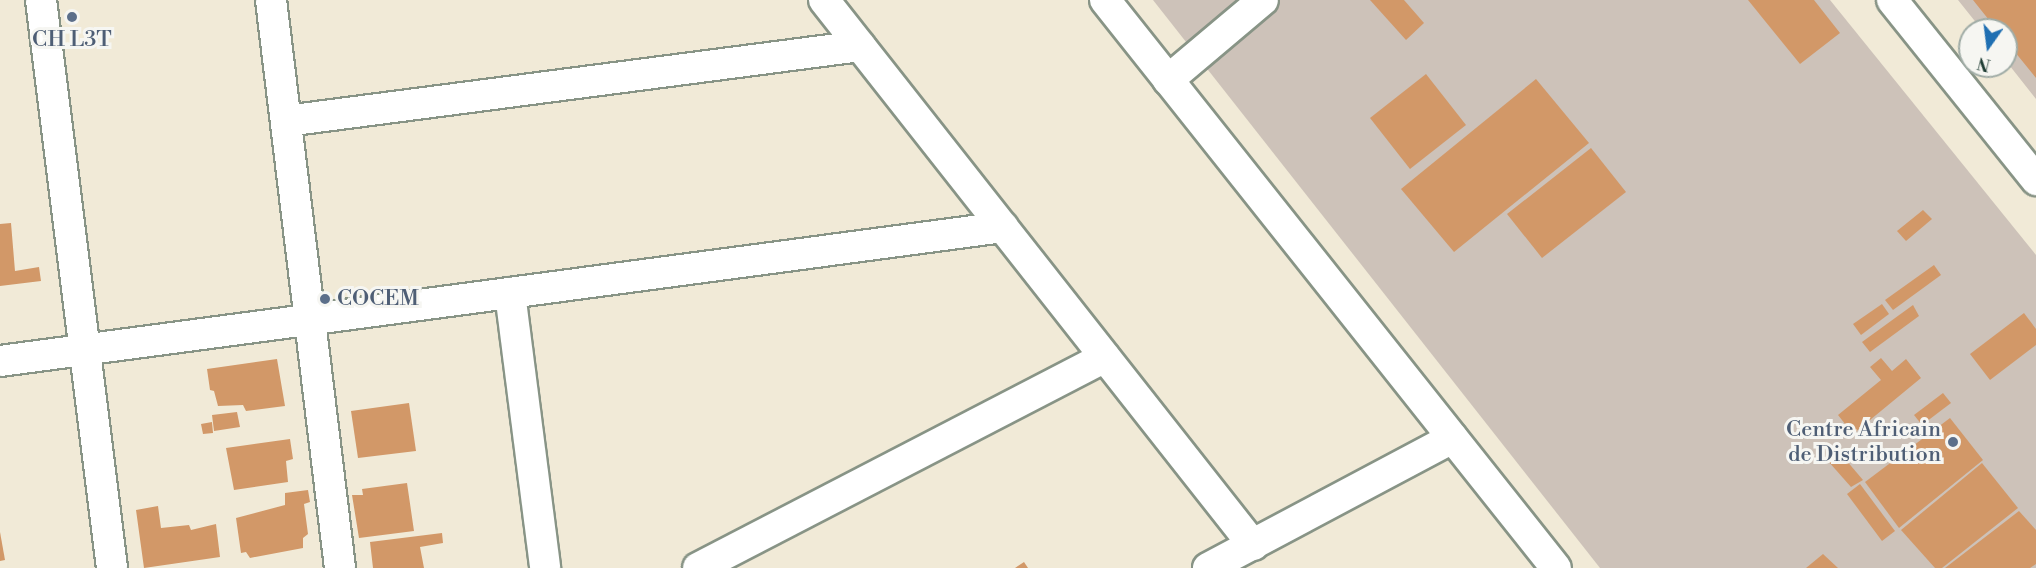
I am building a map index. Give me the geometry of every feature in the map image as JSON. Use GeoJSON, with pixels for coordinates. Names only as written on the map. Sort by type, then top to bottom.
{"type":"FeatureCollection","features":[{"type":"Feature","properties":{"kind":"street"},"geometry":{"type":"LineString","coordinates":[[40,0],[112,568]]}},
{"type":"Feature","properties":{"kind":"street"},"geometry":{"type":"LineString","coordinates":[[271,0],[312,319],[340,568]]}},
{"type":"Feature","properties":{"kind":"street"},"geometry":{"type":"LineString","coordinates":[[824,0],[1253,545]]}},
{"type":"Feature","properties":{"kind":"street"},"geometry":{"type":"LineString","coordinates":[[1105,0],[1556,568]]}},
{"type":"Feature","properties":{"kind":"street"},"geometry":{"type":"LineString","coordinates":[[1168,80],[1263,0]]}},
{"type":"Feature","properties":{"kind":"street"},"geometry":{"type":"LineString","coordinates":[[1892,0],[2036,180]]}},
{"type":"Feature","properties":{"kind":"street"},"geometry":{"type":"LineString","coordinates":[[286,121],[860,46]]}},
{"type":"Feature","properties":{"kind":"street"},"geometry":{"type":"LineString","coordinates":[[0,361],[1003,227]]}},
{"type":"Feature","properties":{"kind":"street"},"geometry":{"type":"LineString","coordinates":[[510,293],[545,568]]}},
{"type":"Feature","properties":{"kind":"street"},"geometry":{"type":"LineString","coordinates":[[698,568],[1105,357]]}},
{"type":"Feature","properties":{"kind":"street"},"geometry":{"type":"LineString","coordinates":[[1208,568],[1453,438]]}},
{"type":"Feature","properties":{"kind":"shaded area"},"geometry":{"type":"Polygon","coordinates":[[[1153,0],[1830,0],[2036,255],[2036,568],[1600,568],[1153,0]]]}},
{"type":"Feature","properties":{"kind":"shaded area"},"geometry":{"type":"Polygon","coordinates":[[[1958,0],[2036,0],[2036,99],[2018,76],[2018,18],[1972,18],[1958,0]]]}},
{"type":"Feature","properties":{"kind":"building"},"geometry":{"type":"Polygon","coordinates":[[[1370,0],[1404,0],[1424,23],[1406,40],[1370,0]]]}},
{"type":"Feature","properties":{"kind":"building"},"geometry":{"type":"Polygon","coordinates":[[[1748,0],[1814,0],[1840,33],[1800,64],[1748,0]]]}},
{"type":"Feature","properties":{"kind":"building"},"geometry":{"type":"Polygon","coordinates":[[[1973,0],[2036,0],[2036,78],[2018,56],[2018,18],[1987,18],[1973,0]]]}},
{"type":"Feature","properties":{"kind":"building"},"geometry":{"type":"Polygon","coordinates":[[[1426,74],[1466,125],[1410,169],[1370,118],[1426,74]]]}},
{"type":"Feature","properties":{"kind":"building"},"geometry":{"type":"Polygon","coordinates":[[[1536,79],[1589,143],[1454,252],[1401,189],[1536,79]]]}},
{"type":"Feature","properties":{"kind":"building"},"geometry":{"type":"Polygon","coordinates":[[[1591,148],[1626,192],[1542,258],[1507,214],[1591,148]]]}},
{"type":"Feature","properties":{"kind":"building"},"geometry":{"type":"Polygon","coordinates":[[[1923,210],[1932,219],[1906,241],[1897,231],[1923,210]]]}},
{"type":"Feature","properties":{"kind":"building"},"geometry":{"type":"Polygon","coordinates":[[[11,223],[15,271],[39,267],[41,281],[0,286],[0,224],[11,223]]]}},
{"type":"Feature","properties":{"kind":"building"},"geometry":{"type":"Polygon","coordinates":[[[1934,265],[1941,275],[1893,310],[1885,300],[1934,265]]]}},
{"type":"Feature","properties":{"kind":"building"},"geometry":{"type":"Polygon","coordinates":[[[1882,304],[1889,314],[1861,335],[1853,324],[1882,304]]]}},
{"type":"Feature","properties":{"kind":"building"},"geometry":{"type":"Polygon","coordinates":[[[1913,305],[1919,316],[1870,352],[1862,342],[1913,305]]]}},
{"type":"Feature","properties":{"kind":"building"},"geometry":{"type":"Polygon","coordinates":[[[2024,313],[2036,329],[2036,345],[1990,380],[1970,354],[2024,313]]]}},
{"type":"Feature","properties":{"kind":"building"},"geometry":{"type":"Polygon","coordinates":[[[1881,358],[1892,371],[1906,359],[1921,378],[1853,434],[1838,415],[1881,380],[1870,367],[1881,358]]]}},
{"type":"Feature","properties":{"kind":"building"},"geometry":{"type":"Polygon","coordinates":[[[277,359],[285,406],[246,411],[243,405],[218,406],[214,391],[210,390],[207,369],[277,359]]]}},
{"type":"Feature","properties":{"kind":"building"},"geometry":{"type":"Polygon","coordinates":[[[1943,393],[1951,403],[1922,425],[1914,415],[1943,393]]]}},
{"type":"Feature","properties":{"kind":"building"},"geometry":{"type":"Polygon","coordinates":[[[409,403],[416,451],[358,458],[351,411],[409,403]]]}},
{"type":"Feature","properties":{"kind":"building"},"geometry":{"type":"Polygon","coordinates":[[[237,412],[240,427],[214,431],[212,415],[237,412]]]}},
{"type":"Feature","properties":{"kind":"building"},"geometry":{"type":"Polygon","coordinates":[[[1950,418],[1983,460],[1899,528],[1865,482],[1950,418]]]}},
{"type":"Feature","properties":{"kind":"building"},"geometry":{"type":"Polygon","coordinates":[[[212,422],[213,433],[203,434],[201,424],[212,422]]]}},
{"type":"Feature","properties":{"kind":"building"},"geometry":{"type":"Polygon","coordinates":[[[290,439],[293,459],[286,461],[288,482],[234,490],[226,448],[290,439]]]}},
{"type":"Feature","properties":{"kind":"building"},"geometry":{"type":"Polygon","coordinates":[[[1840,453],[1863,480],[1851,487],[1828,461],[1840,453]]]}},
{"type":"Feature","properties":{"kind":"building"},"geometry":{"type":"Polygon","coordinates":[[[1982,463],[2018,508],[1942,568],[1935,568],[1901,530],[1982,463]]]}},
{"type":"Feature","properties":{"kind":"building"},"geometry":{"type":"Polygon","coordinates":[[[407,483],[414,531],[359,538],[352,495],[363,495],[362,489],[407,483]]]}},
{"type":"Feature","properties":{"kind":"building"},"geometry":{"type":"Polygon","coordinates":[[[1860,484],[1895,531],[1882,541],[1847,494],[1860,484]]]}},
{"type":"Feature","properties":{"kind":"building"},"geometry":{"type":"Polygon","coordinates":[[[308,490],[310,502],[304,504],[308,534],[303,538],[303,548],[250,558],[246,552],[241,553],[236,518],[285,505],[285,493],[308,490]]]}},
{"type":"Feature","properties":{"kind":"building"},"geometry":{"type":"Polygon","coordinates":[[[158,506],[161,528],[189,525],[191,530],[216,524],[220,557],[144,568],[136,510],[158,506]]]}},
{"type":"Feature","properties":{"kind":"building"},"geometry":{"type":"Polygon","coordinates":[[[2019,511],[2036,530],[2036,564],[2030,568],[1945,568],[2019,511]]]}},
{"type":"Feature","properties":{"kind":"building"},"geometry":{"type":"Polygon","coordinates":[[[0,532],[5,560],[0,561],[0,532]]]}},
{"type":"Feature","properties":{"kind":"building"},"geometry":{"type":"Polygon","coordinates":[[[442,533],[443,543],[420,547],[424,568],[373,568],[370,542],[442,533]]]}},
{"type":"Feature","properties":{"kind":"building"},"geometry":{"type":"Polygon","coordinates":[[[1823,554],[1838,568],[1806,568],[1823,554]]]}},
{"type":"Feature","properties":{"kind":"building"},"geometry":{"type":"Polygon","coordinates":[[[1024,562],[1028,568],[1015,568],[1024,562]]]}},
{"type":"Feature","properties":{"kind":"place","name":"CH L3T"},"geometry":{"type":"Point","coordinates":[72,17]}},
{"type":"Feature","properties":{"kind":"place","name":"COCEM"},"geometry":{"type":"Point","coordinates":[325,299]}},
{"type":"Feature","properties":{"kind":"place","name":"Centre Africain de Distribution"},"geometry":{"type":"Point","coordinates":[1953,442]}}]}
